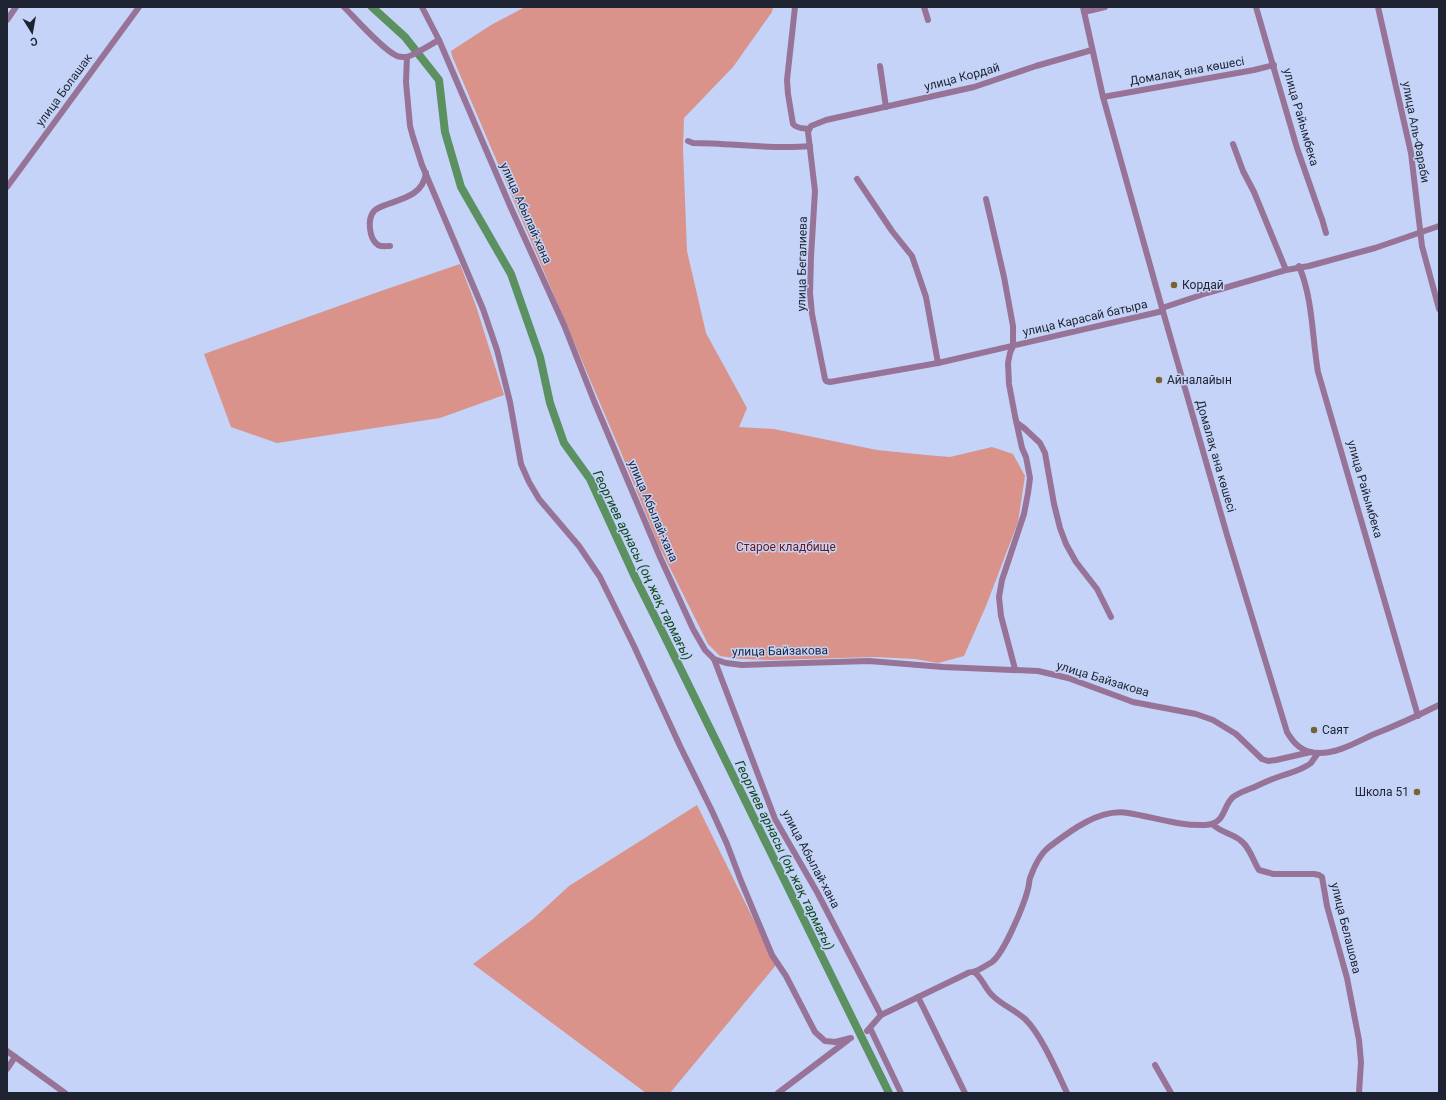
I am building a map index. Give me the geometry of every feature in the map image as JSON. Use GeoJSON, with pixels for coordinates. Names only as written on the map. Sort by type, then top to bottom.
{"type":"FeatureCollection","features":[{"type":"Feature","properties":{"kind":"street"},"geometry":{"type":"LineString","coordinates":[[7,20],[16,7]]}},
{"type":"Feature","properties":{"kind":"street","name":"улица Болашак"},"geometry":{"type":"LineString","coordinates":[[7,186],[139,7]]}},
{"type":"Feature","properties":{"kind":"street"},"geometry":{"type":"LineString","coordinates":[[344,7],[384,47],[397,56],[407,57],[414,55],[420,50],[439,40]]}},
{"type":"Feature","properties":{"kind":"street","name":"улица Абылай-хана"},"geometry":{"type":"LineString","coordinates":[[422,7],[439,40],[511,208],[564,325],[594,401],[660,557],[693,629],[705,650],[714,659],[776,819],[817,892],[881,1015]]}},
{"type":"Feature","properties":{"kind":"street"},"geometry":{"type":"LineString","coordinates":[[795,7],[787,80],[788,94],[793,124],[801,128],[810,127]]}},
{"type":"Feature","properties":{"kind":"street"},"geometry":{"type":"LineString","coordinates":[[924,7],[928,20]]}},
{"type":"Feature","properties":{"kind":"street"},"geometry":{"type":"LineString","coordinates":[[1084,10],[1105,7]]}},
{"type":"Feature","properties":{"kind":"street","name":"улица Райымбека"},"geometry":{"type":"LineString","coordinates":[[1256,7],[1297,148],[1326,233]]}},
{"type":"Feature","properties":{"kind":"street","name":"улица Аль-Фараби"},"geometry":{"type":"LineString","coordinates":[[1378,7],[1411,153],[1420,232],[1425,261],[1439,309]]}},
{"type":"Feature","properties":{"kind":"street","name":"Домалақ ана көшесі"},"geometry":{"type":"LineString","coordinates":[[1084,10],[1103,97],[1162,310],[1285,726],[1293,742],[1298,748]]}},
{"type":"Feature","properties":{"kind":"street","name":"улица Кордай"},"geometry":{"type":"LineString","coordinates":[[810,127],[817,122],[974,87],[1036,66],[1092,50]]}},
{"type":"Feature","properties":{"kind":"street"},"geometry":{"type":"LineString","coordinates":[[407,57],[406,82],[410,126],[426,173],[483,308],[498,354],[510,402],[522,464],[529,482],[539,499],[580,546],[600,577],[712,811],[772,955],[786,976],[815,1032],[825,1041],[835,1042],[851,1038],[778,1093]]}},
{"type":"Feature","properties":{"kind":"street","name":"Домалақ ана көшесі"},"geometry":{"type":"LineString","coordinates":[[1103,97],[1247,72],[1274,65]]}},
{"type":"Feature","properties":{"kind":"street"},"geometry":{"type":"LineString","coordinates":[[880,66],[886,107]]}},
{"type":"Feature","properties":{"kind":"street","name":"улица Бегалиева"},"geometry":{"type":"LineString","coordinates":[[810,127],[810,146],[815,191],[810,293],[812,314],[826,381],[830,382],[938,363],[1013,346]]}},
{"type":"Feature","properties":{"kind":"street"},"geometry":{"type":"LineString","coordinates":[[688,141],[693,143],[734,145],[810,146]]}},
{"type":"Feature","properties":{"kind":"street"},"geometry":{"type":"LineString","coordinates":[[1233,144],[1286,270]]}},
{"type":"Feature","properties":{"kind":"street"},"geometry":{"type":"LineString","coordinates":[[390,246],[382,246],[374,240],[371,234],[370,218],[374,211],[380,207],[405,198],[418,191],[423,185],[426,173]]}},
{"type":"Feature","properties":{"kind":"street"},"geometry":{"type":"LineString","coordinates":[[857,179],[892,231],[912,256],[926,297],[938,363]]}},
{"type":"Feature","properties":{"kind":"street"},"geometry":{"type":"LineString","coordinates":[[986,199],[1013,326],[1013,346],[1008,363],[1009,384],[1022,448],[1028,465],[1030,478],[1024,514],[1002,580],[999,597],[1001,616],[1015,669]]}},
{"type":"Feature","properties":{"kind":"street","name":"улица Карасай батыра"},"geometry":{"type":"LineString","coordinates":[[1013,346],[1162,310],[1207,293],[1299,266],[1309,266],[1375,248],[1439,226]]}},
{"type":"Feature","properties":{"kind":"street","name":"улица Райымбека"},"geometry":{"type":"LineString","coordinates":[[1299,266],[1304,279],[1308,301],[1318,372],[1418,716]]}},
{"type":"Feature","properties":{"kind":"street"},"geometry":{"type":"LineString","coordinates":[[1017,423],[1040,443],[1045,453],[1054,504],[1064,538],[1076,562],[1097,589],[1111,617]]}},
{"type":"Feature","properties":{"kind":"street","name":"улица Байзакова"},"geometry":{"type":"LineString","coordinates":[[714,659],[726,663],[742,665],[869,661],[943,667],[1038,671],[1068,678],[1133,702],[1196,714],[1213,720],[1236,734],[1262,759],[1268,761],[1342,748],[1418,716],[1439,705]]}},
{"type":"Feature","properties":{"kind":"street","name":"улица Байзакова"},"geometry":{"type":"LineString","coordinates":[[1298,748],[1315,753]]}},
{"type":"Feature","properties":{"kind":"street"},"geometry":{"type":"LineString","coordinates":[[901,1093],[868,1029],[881,1015],[968,972],[974,972],[993,961],[1000,953],[1024,903],[1030,879],[1041,855],[1048,848],[1080,826],[1100,815],[1110,813],[1126,812],[1177,823],[1212,824],[1223,816],[1227,805],[1233,797],[1277,778],[1296,772],[1311,763],[1315,753]]}},
{"type":"Feature","properties":{"kind":"street","name":"улица Белашова"},"geometry":{"type":"LineString","coordinates":[[1212,824],[1221,831],[1241,840],[1247,846],[1259,870],[1273,874],[1314,874],[1322,877],[1327,906],[1348,978],[1360,1040],[1361,1062],[1359,1093]]}},
{"type":"Feature","properties":{"kind":"street"},"geometry":{"type":"LineString","coordinates":[[974,972],[977,974],[989,993],[998,1001],[1025,1019],[1035,1030],[1057,1065],[1067,1093]]}},
{"type":"Feature","properties":{"kind":"street"},"geometry":{"type":"LineString","coordinates":[[918,997],[965,1093]]}},
{"type":"Feature","properties":{"kind":"street"},"geometry":{"type":"LineString","coordinates":[[7,1051],[65,1093]]}},
{"type":"Feature","properties":{"kind":"street"},"geometry":{"type":"LineString","coordinates":[[7,1069],[16,1057]]}},
{"type":"Feature","properties":{"kind":"street"},"geometry":{"type":"LineString","coordinates":[[1155,1065],[1171,1093]]}},
{"type":"Feature","properties":{"kind":"green space","name":"Старое кладбище"},"geometry":{"type":"Polygon","coordinates":[[[525,7],[773,7],[772,12],[733,67],[684,118],[683,148],[687,251],[706,333],[747,408],[739,427],[774,429],[877,450],[926,455],[950,457],[992,447],[1013,454],[1025,476],[1018,522],[986,606],[964,656],[938,663],[915,659],[875,657],[771,660],[740,659],[720,656],[708,644],[658,544],[620,450],[452,56],[451,51],[491,25],[525,7]]]}},
{"type":"Feature","properties":{"kind":"green space"},"geometry":{"type":"Polygon","coordinates":[[[460,264],[476,306],[504,395],[440,418],[277,443],[231,427],[204,354],[460,264]]]}},
{"type":"Feature","properties":{"kind":"green space"},"geometry":{"type":"Polygon","coordinates":[[[697,805],[776,965],[670,1093],[646,1093],[473,964],[533,919],[569,886],[697,805]]]}},
{"type":"Feature","properties":{"kind":"waterway","name":"Георгиев арнасы (оң жақ тармағы)"},"geometry":{"type":"LineString","coordinates":[[372,7],[405,37],[439,80],[445,132],[461,187],[511,274],[540,357],[550,403],[564,443],[590,479],[635,577],[889,1093]]}},
{"type":"Feature","properties":{"kind":"place","name":"Кордай"},"geometry":{"type":"Point","coordinates":[1174,285]}},
{"type":"Feature","properties":{"kind":"place","name":"Айналайын"},"geometry":{"type":"Point","coordinates":[1159,380]}},
{"type":"Feature","properties":{"kind":"place","name":"Саят"},"geometry":{"type":"Point","coordinates":[1314,730]}},
{"type":"Feature","properties":{"kind":"place","name":"Школа 51"},"geometry":{"type":"Point","coordinates":[1417,792]}}]}
